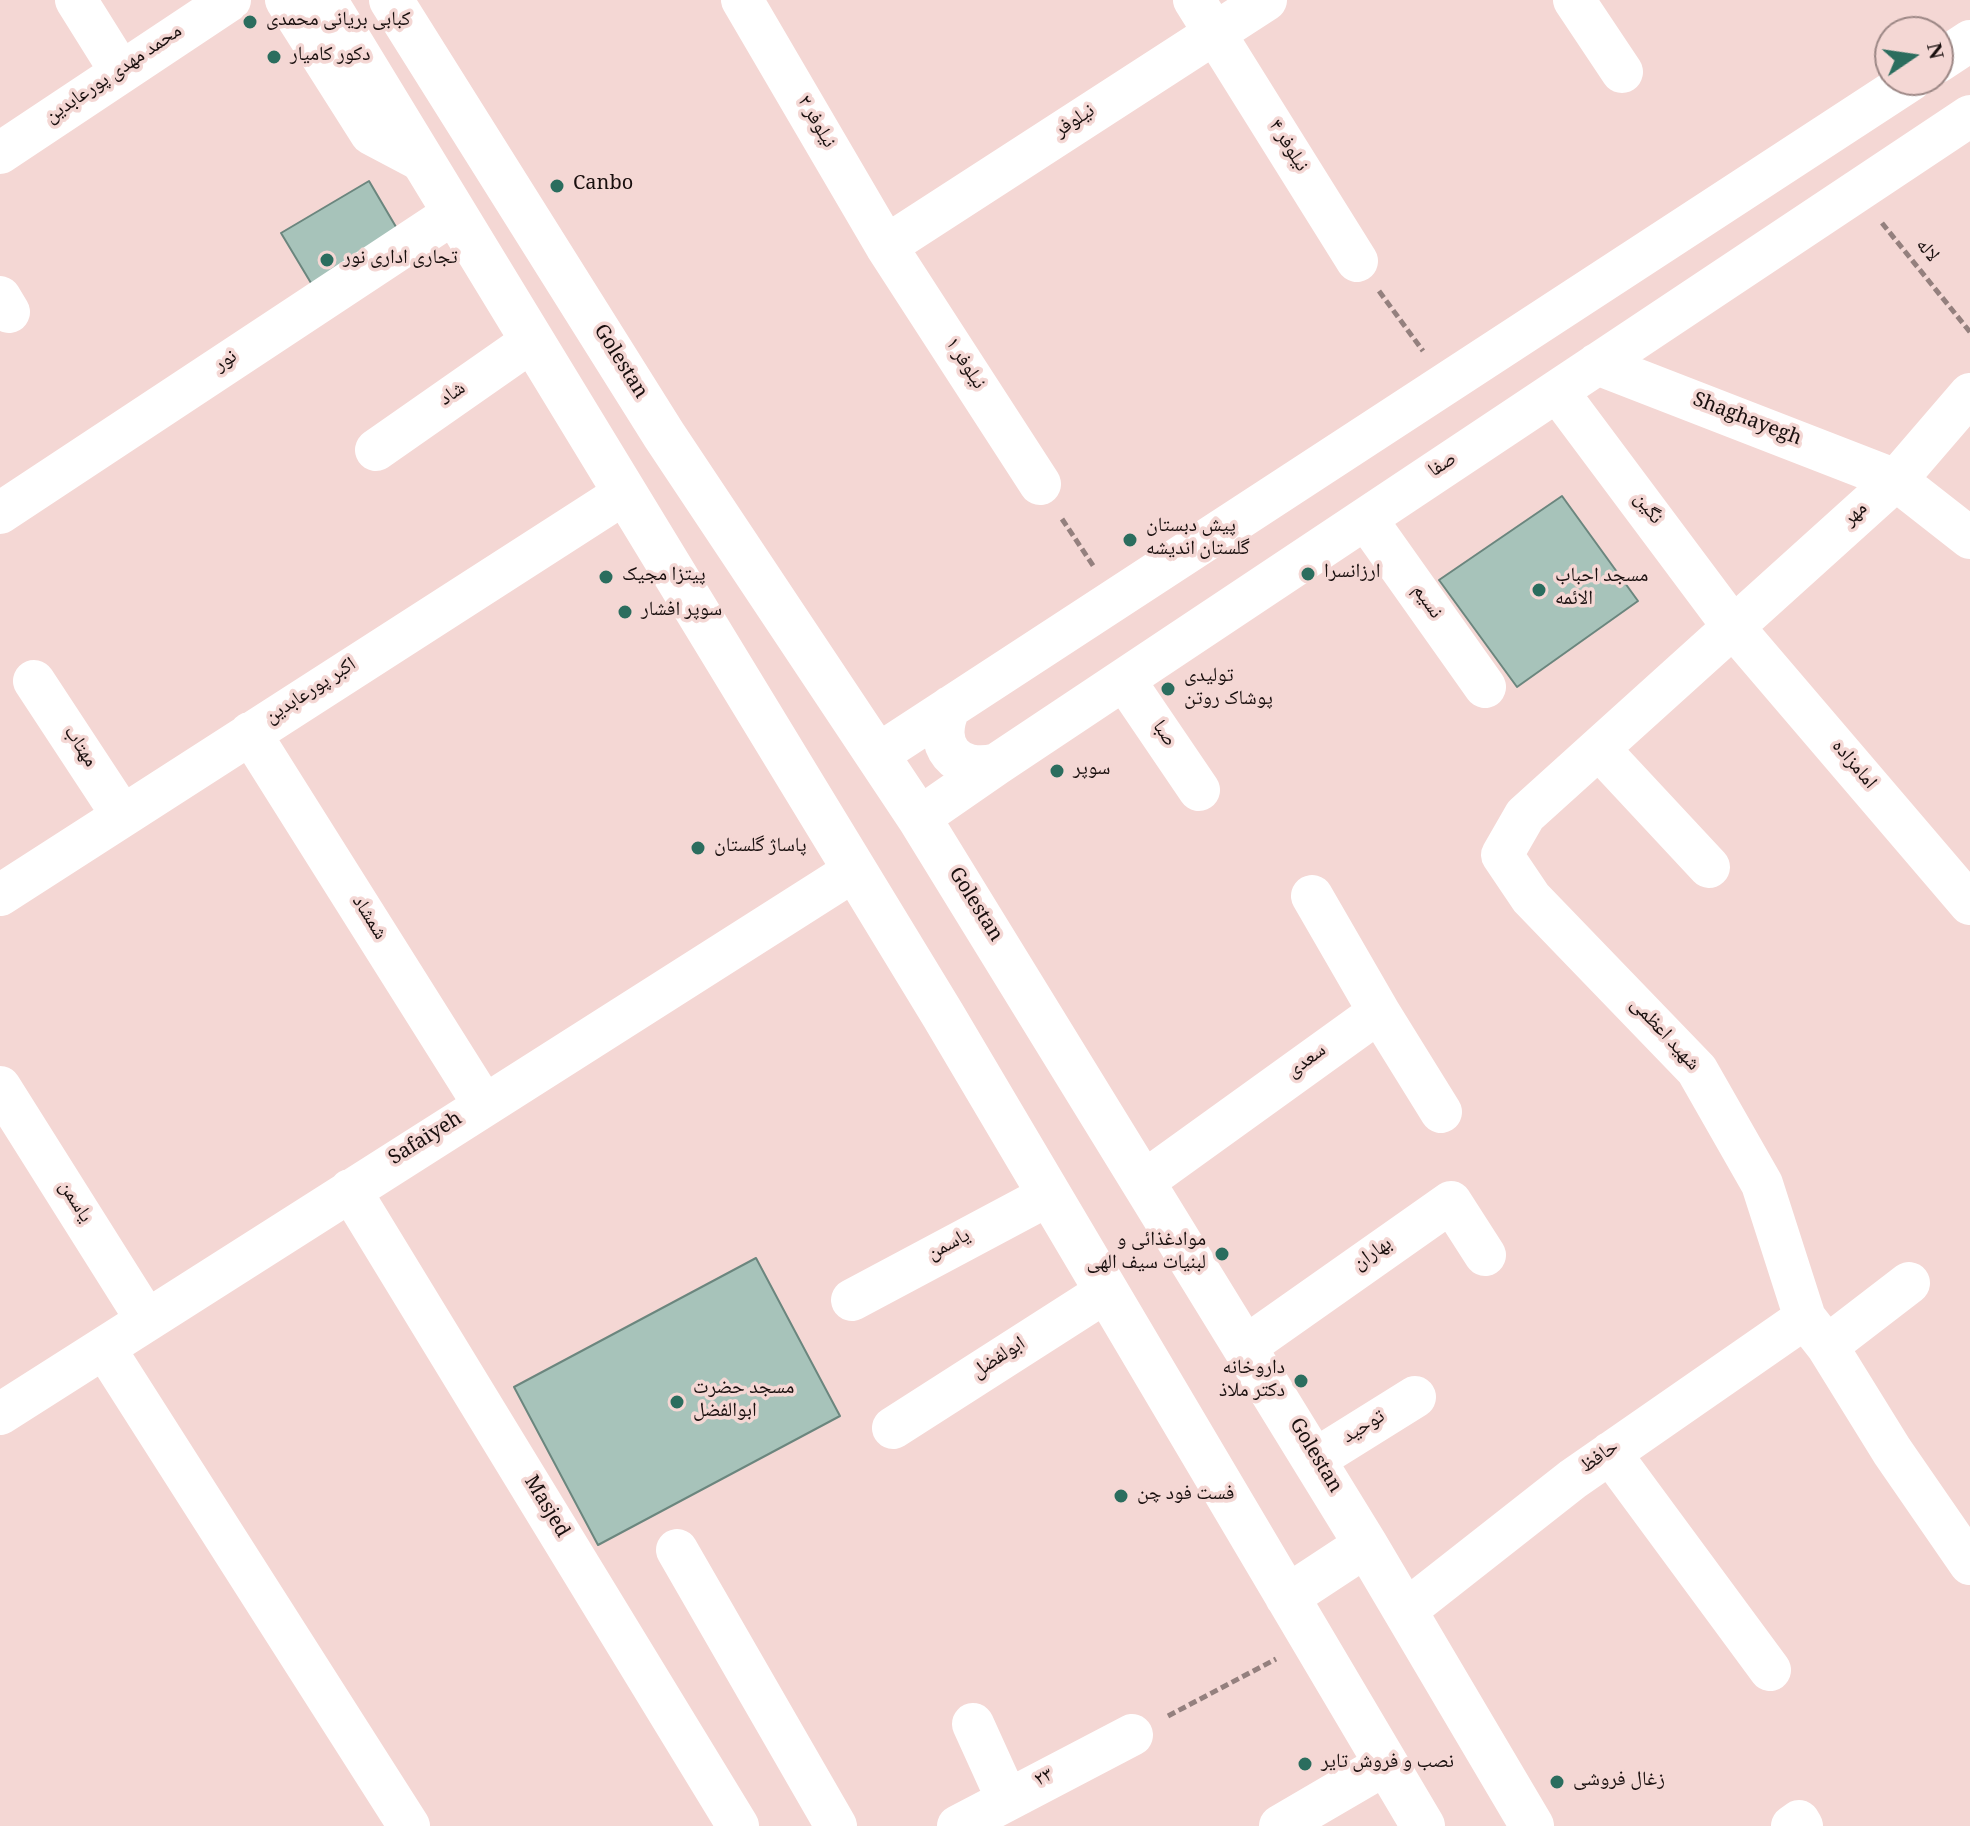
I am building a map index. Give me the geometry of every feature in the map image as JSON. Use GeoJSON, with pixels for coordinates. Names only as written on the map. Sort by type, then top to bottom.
{"type":"FeatureCollection","features":[{"type":"Feature","properties":{"kind":"main road"},"geometry":{"type":"LineString","coordinates":[[400,1],[335,17],[855,870],[1423,1826]]}},
{"type":"Feature","properties":{"kind":"main road","name":"Golestan"},"geometry":{"type":"LineString","coordinates":[[400,1],[664,435],[919,818],[1366,1545],[1532,1826]]}},
{"type":"Feature","properties":{"kind":"main road"},"geometry":{"type":"LineString","coordinates":[[1287,1597],[1366,1545]]}},
{"type":"Feature","properties":{"kind":"street"},"geometry":{"type":"LineString","coordinates":[[76,0],[121,72]]}},
{"type":"Feature","properties":{"kind":"street","name":"محمد مهدی پورعابدین"},"geometry":{"type":"LineString","coordinates":[[0,153],[230,0]]}},
{"type":"Feature","properties":{"kind":"street"},"geometry":{"type":"LineString","coordinates":[[286,0],[371,134],[424,162]]}},
{"type":"Feature","properties":{"kind":"street","name":"نیلوفر ۲"},"geometry":{"type":"LineString","coordinates":[[742,0],[886,246]]}},
{"type":"Feature","properties":{"kind":"street","name":"نیلوفر"},"geometry":{"type":"LineString","coordinates":[[886,246],[1205,16],[1266,0]]}},
{"type":"Feature","properties":{"kind":"street"},"geometry":{"type":"LineString","coordinates":[[1574,0],[1622,72]]}},
{"type":"Feature","properties":{"kind":"street","name":"نیلوفر ۴"},"geometry":{"type":"LineString","coordinates":[[1205,16],[1357,261]]}},
{"type":"Feature","properties":{"kind":"street"},"geometry":{"type":"LineString","coordinates":[[877,755],[1887,96]]}},
{"type":"Feature","properties":{"kind":"street","name":"صفا"},"geometry":{"type":"LineString","coordinates":[[919,818],[1970,116]]}},
{"type":"Feature","properties":{"kind":"street","name":"نور"},"geometry":{"type":"LineString","coordinates":[[0,513],[454,213]]}},
{"type":"Feature","properties":{"kind":"street","name":"نیلوفر ۱"},"geometry":{"type":"LineString","coordinates":[[886,246],[1040,484]]}},
{"type":"Feature","properties":{"kind":"street","name":"شاد"},"geometry":{"type":"LineString","coordinates":[[376,450],[532,341]]}},
{"type":"Feature","properties":{"kind":"street","name":"Shaghayegh"},"geometry":{"type":"LineString","coordinates":[[1597,364],[1896,480]]}},
{"type":"Feature","properties":{"kind":"street","name":"نگین"},"geometry":{"type":"LineString","coordinates":[[1557,391],[1734,628]]}},
{"type":"Feature","properties":{"kind":"street","name":"مهر"},"geometry":{"type":"LineString","coordinates":[[1734,628],[1896,480],[1970,394]]}},
{"type":"Feature","properties":{"kind":"street"},"geometry":{"type":"LineString","coordinates":[[1896,480],[1970,538]]}},
{"type":"Feature","properties":{"kind":"street","name":"اکبر پورعابدین"},"geometry":{"type":"LineString","coordinates":[[0,895],[625,493]]}},
{"type":"Feature","properties":{"kind":"street","name":"نسیم"},"geometry":{"type":"LineString","coordinates":[[1366,519],[1485,687]]}},
{"type":"Feature","properties":{"kind":"street","name":"شهید اعظمی"},"geometry":{"type":"LineString","coordinates":[[1734,628],[1525,815],[1502,855],[1531,898],[1697,1070],[1762,1184],[1816,1332],[1892,1451],[1958,1520],[1970,1564]]}},
{"type":"Feature","properties":{"kind":"street","name":"امامزاده"},"geometry":{"type":"LineString","coordinates":[[1734,628],[1963,883]]}},
{"type":"Feature","properties":{"kind":"street","name":"مهتاب"},"geometry":{"type":"LineString","coordinates":[[34,681],[122,815]]}},
{"type":"Feature","properties":{"kind":"street","name":"صبا"},"geometry":{"type":"LineString","coordinates":[[1125,681],[1199,790]]}},
{"type":"Feature","properties":{"kind":"street"},"geometry":{"type":"LineString","coordinates":[[950,707],[943,722],[943,739],[951,754],[964,764],[981,768],[997,764]]}},
{"type":"Feature","properties":{"kind":"street","name":"شمشاد"},"geometry":{"type":"LineString","coordinates":[[250,733],[484,1105]]}},
{"type":"Feature","properties":{"kind":"street"},"geometry":{"type":"LineString","coordinates":[[1599,749],[1709,867]]}},
{"type":"Feature","properties":{"kind":"street","name":"Safaiyeh"},"geometry":{"type":"LineString","coordinates":[[0,1414],[855,870]]}},
{"type":"Feature","properties":{"kind":"street"},"geometry":{"type":"LineString","coordinates":[[1312,896],[1441,1112]]}},
{"type":"Feature","properties":{"kind":"street","name":"سعدی"},"geometry":{"type":"LineString","coordinates":[[1143,1182],[1379,1012]]}},
{"type":"Feature","properties":{"kind":"street","name":"یاسمن"},"geometry":{"type":"LineString","coordinates":[[0,1087],[146,1319]]}},
{"type":"Feature","properties":{"kind":"street","name":"Masjed"},"geometry":{"type":"LineString","coordinates":[[350,1190],[526,1445],[738,1826]]}},
{"type":"Feature","properties":{"kind":"street","name":"یاسمن"},"geometry":{"type":"LineString","coordinates":[[852,1300],[1049,1195]]}},
{"type":"Feature","properties":{"kind":"street","name":"بهاران"},"geometry":{"type":"LineString","coordinates":[[1245,1347],[1451,1202],[1485,1255]]}},
{"type":"Feature","properties":{"kind":"street","name":"حافظ"},"geometry":{"type":"LineString","coordinates":[[1405,1611],[1610,1453],[1816,1332],[1909,1283]]}},
{"type":"Feature","properties":{"kind":"street","name":"ابولفضل"},"geometry":{"type":"LineString","coordinates":[[893,1428],[1107,1291]]}},
{"type":"Feature","properties":{"kind":"street"},"geometry":{"type":"LineString","coordinates":[[105,1349],[409,1826]]}},
{"type":"Feature","properties":{"kind":"street","name":"توحید"},"geometry":{"type":"LineString","coordinates":[[1314,1460],[1415,1397]]}},
{"type":"Feature","properties":{"kind":"street"},"geometry":{"type":"LineString","coordinates":[[1610,1453],[1770,1670]]}},
{"type":"Feature","properties":{"kind":"street"},"geometry":{"type":"LineString","coordinates":[[677,1550],[836,1826]]}},
{"type":"Feature","properties":{"kind":"street"},"geometry":{"type":"LineString","coordinates":[[973,1724],[1007,1799]]}},
{"type":"Feature","properties":{"kind":"street","name":"۲۳"},"geometry":{"type":"LineString","coordinates":[[958,1826],[1132,1735]]}},
{"type":"Feature","properties":{"kind":"street"},"geometry":{"type":"LineString","coordinates":[[1280,1826],[1386,1764]]}},
{"type":"Feature","properties":{"kind":"street"},"geometry":{"type":"LineString","coordinates":[[1792,1826],[1799,1821],[1802,1826]]}},
{"type":"Feature","properties":{"kind":"path","name":"لاله"},"geometry":{"type":"LineString","coordinates":[[1856,192],[1970,332]]}},
{"type":"Feature","properties":{"kind":"path"},"geometry":{"type":"LineString","coordinates":[[1357,261],[1447,384]]}},
{"type":"Feature","properties":{"kind":"path"},"geometry":{"type":"LineString","coordinates":[[1040,484],[1115,600]]}},
{"type":"Feature","properties":{"kind":"path"},"geometry":{"type":"LineString","coordinates":[[1132,1735],[1312,1640]]}},
{"type":"Feature","properties":{"kind":"building","name":"تجاری اداری نور"},"geometry":{"type":"Polygon","coordinates":[[[369,181],[399,232],[314,288],[281,233],[369,181]]]}},
{"type":"Feature","properties":{"kind":"building","name":"مسجد احباب الائمه"},"geometry":{"type":"Polygon","coordinates":[[[1562,496],[1638,601],[1517,687],[1439,580],[1562,496]]]}},
{"type":"Feature","properties":{"kind":"building","name":"مسجد حضرت ابوالفضل"},"geometry":{"type":"Polygon","coordinates":[[[756,1258],[840,1416],[598,1545],[514,1387],[756,1258]]]}},
{"type":"Feature","properties":{"kind":"place","name":"کبابی بریانی محمدی"},"geometry":{"type":"Point","coordinates":[250,22]}},
{"type":"Feature","properties":{"kind":"place","name":"دکور کامیار"},"geometry":{"type":"Point","coordinates":[274,57]}},
{"type":"Feature","properties":{"kind":"place","name":"Canbo"},"geometry":{"type":"Point","coordinates":[557,186]}},
{"type":"Feature","properties":{"kind":"place","name":"تجاری اداری نور"},"geometry":{"type":"Point","coordinates":[327,260]}},
{"type":"Feature","properties":{"kind":"place","name":"پیش دبستان گلستان اندیشه"},"geometry":{"type":"Point","coordinates":[1130,540]}},
{"type":"Feature","properties":{"kind":"place","name":"ارزانسرا"},"geometry":{"type":"Point","coordinates":[1308,574]}},
{"type":"Feature","properties":{"kind":"place","name":"پیتزا مجیک"},"geometry":{"type":"Point","coordinates":[606,577]}},
{"type":"Feature","properties":{"kind":"place","name":"مسجد احباب الائمه"},"geometry":{"type":"Point","coordinates":[1539,590]}},
{"type":"Feature","properties":{"kind":"place","name":"سوپر افشار"},"geometry":{"type":"Point","coordinates":[625,612]}},
{"type":"Feature","properties":{"kind":"place","name":"تولیدی پوشاک روتن"},"geometry":{"type":"Point","coordinates":[1168,689]}},
{"type":"Feature","properties":{"kind":"place","name":"سوپر"},"geometry":{"type":"Point","coordinates":[1057,771]}},
{"type":"Feature","properties":{"kind":"place","name":"پاساژ گلستان"},"geometry":{"type":"Point","coordinates":[698,848]}},
{"type":"Feature","properties":{"kind":"place","name":"موادغذائی و لبنیات سیف الهی"},"geometry":{"type":"Point","coordinates":[1222,1254]}},
{"type":"Feature","properties":{"kind":"place","name":"داروخانه دکتر ملاذ"},"geometry":{"type":"Point","coordinates":[1301,1381]}},
{"type":"Feature","properties":{"kind":"place","name":"مسجد حضرت ابوالفضل"},"geometry":{"type":"Point","coordinates":[677,1402]}},
{"type":"Feature","properties":{"kind":"place","name":"فست فود چن"},"geometry":{"type":"Point","coordinates":[1121,1496]}},
{"type":"Feature","properties":{"kind":"place","name":"نصب و فروش تایر"},"geometry":{"type":"Point","coordinates":[1305,1764]}},
{"type":"Feature","properties":{"kind":"place","name":"زغال فروشی"},"geometry":{"type":"Point","coordinates":[1557,1782]}}]}
